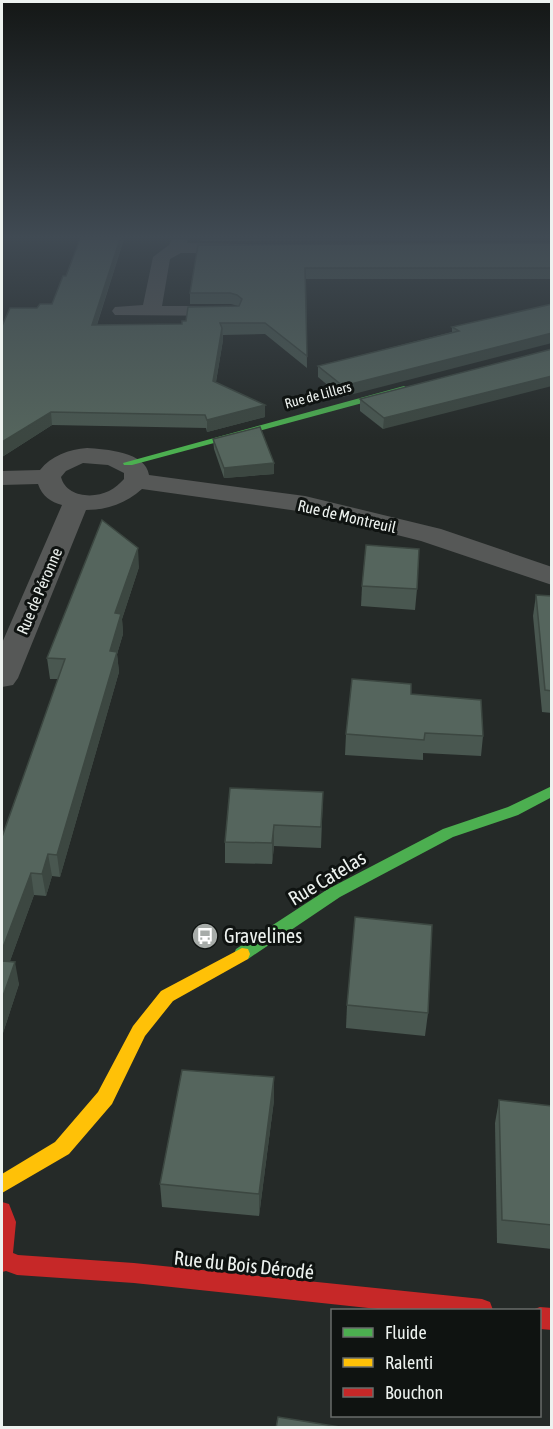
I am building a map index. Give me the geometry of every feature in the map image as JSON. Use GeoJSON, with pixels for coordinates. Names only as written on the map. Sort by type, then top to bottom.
{"type":"FeatureCollection","features":[{"type":"Feature","properties":{"kind":"street"},"geometry":{"type":"LineString","coordinates":[[151,311],[152,306]]}},
{"type":"Feature","properties":{"kind":"street"},"geometry":{"type":"LineString","coordinates":[[122,311],[230,312]]}},
{"type":"Feature","properties":{"kind":"street","name":"Rue de Lillers"},"geometry":{"type":"LineString","coordinates":[[132,472],[414,387]]}},
{"type":"Feature","properties":{"kind":"street","name":"Rue de Montreuil"},"geometry":{"type":"LineString","coordinates":[[36,477],[46,467],[62,460],[79,456],[112,458],[132,472],[305,504],[430,536],[552,577]]}},
{"type":"Feature","properties":{"kind":"street"},"geometry":{"type":"LineString","coordinates":[[2,478],[36,477],[36,484],[41,492],[61,501],[76,503],[108,500],[130,489],[132,472]]}},
{"type":"Feature","properties":{"kind":"street","name":"Rue de Péronne"},"geometry":{"type":"LineString","coordinates":[[2,678],[76,503]]}},
{"type":"Feature","properties":{"kind":"street","name":"Rue Catelas"},"geometry":{"type":"LineString","coordinates":[[2,1184],[62,1148],[105,1098],[140,1031],[167,996],[260,944],[345,887],[448,833],[513,811],[552,791]]}},
{"type":"Feature","properties":{"kind":"street"},"geometry":{"type":"LineString","coordinates":[[2,1211],[6,1222],[2,1260]]}},
{"type":"Feature","properties":{"kind":"street","name":"Rue du Bois Dérodé"},"geometry":{"type":"LineString","coordinates":[[2,1260],[17,1265],[135,1273],[464,1309]]}},
{"type":"Feature","properties":{"kind":"building"},"geometry":{"type":"Polygon","coordinates":[[[39,306],[98,306],[92,325],[182,324],[182,321],[186,321],[188,307],[306,306],[307,356],[265,323],[220,323],[222,328],[213,381],[265,405],[207,420],[205,415],[51,412],[2,442],[2,326],[10,308],[37,308],[39,306]]]}},
{"type":"Feature","properties":{"kind":"building"},"geometry":{"type":"Polygon","coordinates":[[[552,306],[552,333],[343,386],[318,366],[459,331],[452,327],[552,306]]]}},
{"type":"Feature","properties":{"kind":"building"},"geometry":{"type":"Polygon","coordinates":[[[552,349],[552,376],[384,418],[360,399],[552,349]]]}},
{"type":"Feature","properties":{"kind":"building"},"geometry":{"type":"Polygon","coordinates":[[[260,427],[274,463],[224,468],[213,439],[260,427]]]}},
{"type":"Feature","properties":{"kind":"building"},"geometry":{"type":"Polygon","coordinates":[[[102,520],[138,548],[115,613],[121,614],[110,651],[117,652],[57,855],[48,854],[42,874],[31,873],[2,950],[2,837],[65,659],[47,658],[102,520]]]}},
{"type":"Feature","properties":{"kind":"building"},"geometry":{"type":"Polygon","coordinates":[[[366,545],[419,549],[417,589],[362,586],[366,545]]]}},
{"type":"Feature","properties":{"kind":"building"},"geometry":{"type":"Polygon","coordinates":[[[536,595],[552,596],[552,691],[545,690],[536,595]]]}},
{"type":"Feature","properties":{"kind":"building"},"geometry":{"type":"Polygon","coordinates":[[[352,679],[411,684],[411,694],[481,700],[483,736],[425,733],[424,740],[346,734],[352,679]]]}},
{"type":"Feature","properties":{"kind":"building"},"geometry":{"type":"Polygon","coordinates":[[[230,788],[323,792],[321,827],[274,825],[272,843],[225,842],[230,788]]]}},
{"type":"Feature","properties":{"kind":"building"},"geometry":{"type":"Polygon","coordinates":[[[355,917],[432,925],[428,1013],[347,1005],[355,917]]]}},
{"type":"Feature","properties":{"kind":"building"},"geometry":{"type":"Polygon","coordinates":[[[2,961],[15,962],[2,999],[2,961]]]}},
{"type":"Feature","properties":{"kind":"building"},"geometry":{"type":"Polygon","coordinates":[[[182,1070],[274,1077],[259,1194],[160,1184],[182,1070]]]}},
{"type":"Feature","properties":{"kind":"building"},"geometry":{"type":"Polygon","coordinates":[[[499,1100],[552,1106],[552,1225],[502,1220],[499,1100]]]}},
{"type":"Feature","properties":{"kind":"building"},"geometry":{"type":"Polygon","coordinates":[[[278,1417],[346,1428],[276,1428],[278,1417]]]}},
{"type":"Feature","properties":{"kind":"traffic: fast"},"geometry":{"type":"LineString","coordinates":[[128,463],[404,389]]}},
{"type":"Feature","properties":{"kind":"traffic: fast"},"geometry":{"type":"LineString","coordinates":[[242,954],[334,893],[448,833],[513,811],[552,791]]}},
{"type":"Feature","properties":{"kind":"traffic: slow"},"geometry":{"type":"LineString","coordinates":[[2,1184],[62,1148],[105,1098],[139,1031],[167,996],[242,954]]}},
{"type":"Feature","properties":{"kind":"traffic: jam"},"geometry":{"type":"LineString","coordinates":[[2,1211],[6,1222],[2,1262]]}},
{"type":"Feature","properties":{"kind":"traffic: jam"},"geometry":{"type":"LineString","coordinates":[[3,1259],[17,1265],[134,1273],[473,1309]]}},
{"type":"Feature","properties":{"kind":"traffic: jam"},"geometry":{"type":"LineString","coordinates":[[541,1318],[552,1319]]}},
{"type":"Feature","properties":{"kind":"place","name":"Gravelines"},"geometry":{"type":"Point","coordinates":[205,936]}}]}
